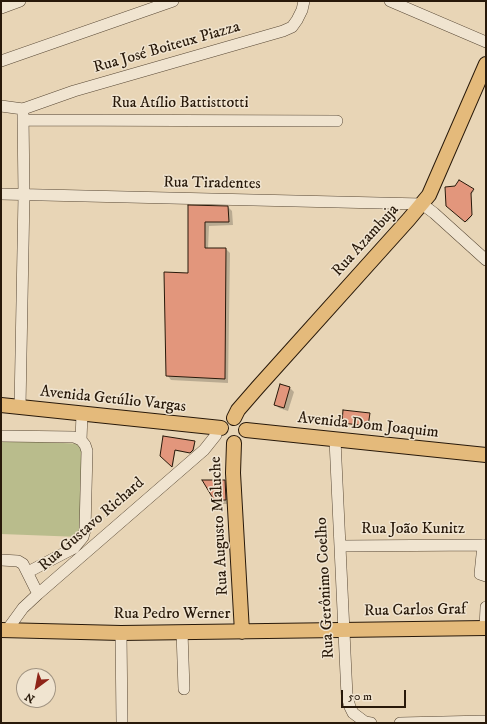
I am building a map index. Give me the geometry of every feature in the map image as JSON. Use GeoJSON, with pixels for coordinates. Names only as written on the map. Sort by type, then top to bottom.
{"type":"FeatureCollection","features":[{"type":"Feature","properties":{"kind":"main road","name":"Rua Azambuja"},"geometry":{"type":"LineString","coordinates":[[234,418],[238,410],[258,387],[429,195],[486,64]]}},
{"type":"Feature","properties":{"kind":"main road","name":"Avenida Getúlio Vargas"},"geometry":{"type":"LineString","coordinates":[[1,405],[82,414],[223,435]]}},
{"type":"Feature","properties":{"kind":"main road"},"geometry":{"type":"LineString","coordinates":[[230,418],[234,418],[242,422],[246,430],[243,439],[223,435],[224,422],[230,418]]}},
{"type":"Feature","properties":{"kind":"main road","name":"Avenida Dom Joaquim"},"geometry":{"type":"LineString","coordinates":[[246,430],[486,455]]}},
{"type":"Feature","properties":{"kind":"main road","name":"Rua Augusto Maluche"},"geometry":{"type":"LineString","coordinates":[[223,435],[233,473],[242,632]]}},
{"type":"Feature","properties":{"kind":"main road","name":"Rua Carlos Graf"},"geometry":{"type":"LineString","coordinates":[[344,629],[485,628]]}},
{"type":"Feature","properties":{"kind":"main road","name":"Rua Pedro Werner"},"geometry":{"type":"LineString","coordinates":[[4,630],[121,633],[344,629]]}},
{"type":"Feature","properties":{"kind":"street"},"geometry":{"type":"LineString","coordinates":[[1,8],[20,1]]}},
{"type":"Feature","properties":{"kind":"street"},"geometry":{"type":"LineString","coordinates":[[1,62],[173,1]]}},
{"type":"Feature","properties":{"kind":"street","name":"Rua José Boiteux Piazza"},"geometry":{"type":"LineString","coordinates":[[23,115],[74,91],[283,31],[292,27],[297,20],[302,10],[304,1]]}},
{"type":"Feature","properties":{"kind":"street"},"geometry":{"type":"LineString","coordinates":[[390,1],[486,42]]}},
{"type":"Feature","properties":{"kind":"street","name":"Rua Atílio Battisttotti"},"geometry":{"type":"LineString","coordinates":[[1,106],[23,115],[338,121]]}},
{"type":"Feature","properties":{"kind":"street"},"geometry":{"type":"LineString","coordinates":[[20,407],[24,195],[23,115]]}},
{"type":"Feature","properties":{"kind":"street","name":"Rua Tiradentes"},"geometry":{"type":"LineString","coordinates":[[1,194],[422,204]]}},
{"type":"Feature","properties":{"kind":"street"},"geometry":{"type":"LineString","coordinates":[[422,204],[486,260]]}},
{"type":"Feature","properties":{"kind":"street"},"geometry":{"type":"LineString","coordinates":[[81,440],[82,414]]}},
{"type":"Feature","properties":{"kind":"street","name":"Rua Gustavo Richard"},"geometry":{"type":"LineString","coordinates":[[4,630],[23,608],[38,594],[204,450],[216,435],[216,430],[223,435],[216,445],[204,450]]}},
{"type":"Feature","properties":{"kind":"street"},"geometry":{"type":"LineString","coordinates":[[1,436],[74,437],[81,440],[88,451],[85,530],[83,537],[74,548],[28,572]]}},
{"type":"Feature","properties":{"kind":"street","name":"Rua Gerônimo Coelho"},"geometry":{"type":"LineString","coordinates":[[335,440],[347,696],[353,713],[359,719],[371,723]]}},
{"type":"Feature","properties":{"kind":"street","name":"Rua João Kunitz"},"geometry":{"type":"LineString","coordinates":[[340,546],[485,546]]}},
{"type":"Feature","properties":{"kind":"street"},"geometry":{"type":"LineString","coordinates":[[485,546],[480,574],[486,576]]}},
{"type":"Feature","properties":{"kind":"street"},"geometry":{"type":"LineString","coordinates":[[1,560],[18,561],[23,564],[38,594]]}},
{"type":"Feature","properties":{"kind":"street"},"geometry":{"type":"LineString","coordinates":[[485,628],[486,607]]}},
{"type":"Feature","properties":{"kind":"street"},"geometry":{"type":"LineString","coordinates":[[182,632],[184,689]]}},
{"type":"Feature","properties":{"kind":"street"},"geometry":{"type":"LineString","coordinates":[[121,633],[122,723]]}},
{"type":"Feature","properties":{"kind":"street"},"geometry":{"type":"LineString","coordinates":[[400,723],[486,721]]}},
{"type":"Feature","properties":{"kind":"green space"},"geometry":{"type":"Polygon","coordinates":[[[1,440],[84,444],[81,537],[1,534],[1,440]]]}},
{"type":"Feature","properties":{"kind":"building"},"geometry":{"type":"Polygon","coordinates":[[[459,180],[474,189],[471,193],[472,215],[465,222],[446,206],[445,187],[455,186],[459,180]]]}},
{"type":"Feature","properties":{"kind":"building"},"geometry":{"type":"Polygon","coordinates":[[[188,205],[228,206],[229,222],[205,222],[205,248],[226,248],[225,379],[166,376],[164,272],[188,273],[188,205]]]}},
{"type":"Feature","properties":{"kind":"building"},"geometry":{"type":"Polygon","coordinates":[[[280,384],[290,387],[284,408],[274,405],[280,384]]]}},
{"type":"Feature","properties":{"kind":"building"},"geometry":{"type":"Polygon","coordinates":[[[343,410],[370,413],[368,426],[342,423],[343,410]]]}},
{"type":"Feature","properties":{"kind":"building"},"geometry":{"type":"Polygon","coordinates":[[[163,436],[195,441],[193,450],[190,453],[175,450],[172,467],[160,456],[163,436]]]}},
{"type":"Feature","properties":{"kind":"building"},"geometry":{"type":"Polygon","coordinates":[[[202,480],[225,480],[226,500],[214,500],[202,480]]]}}]}
